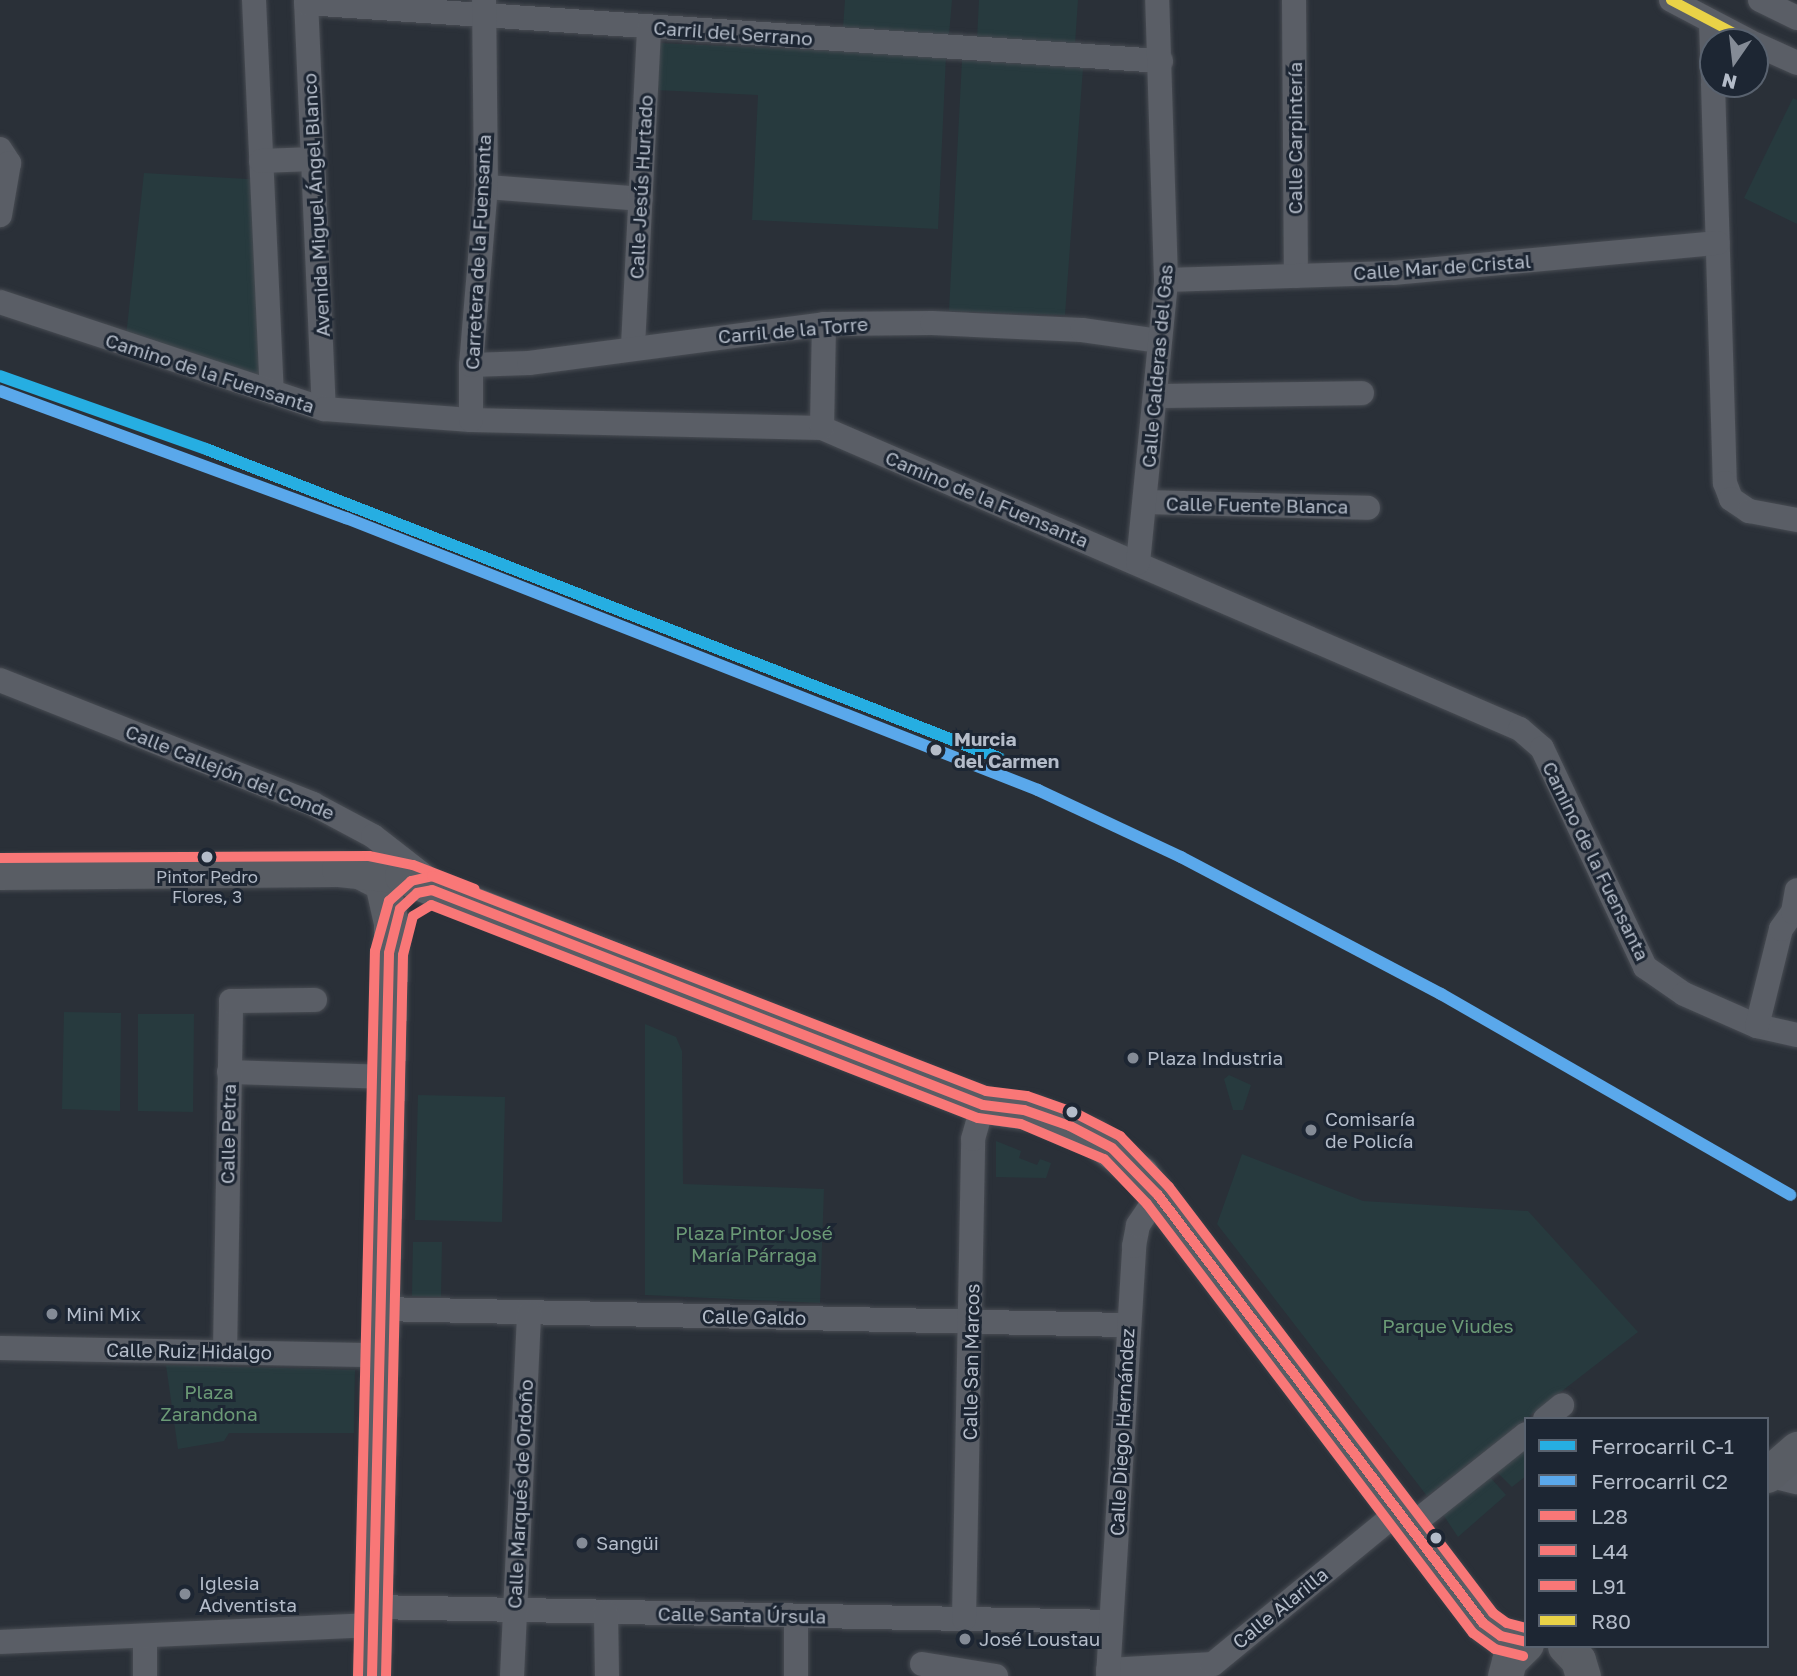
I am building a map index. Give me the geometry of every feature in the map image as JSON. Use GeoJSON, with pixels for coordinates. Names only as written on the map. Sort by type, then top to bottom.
{"type":"FeatureCollection","features":[{"type":"Feature","properties":{"kind":"main road"},"geometry":{"type":"LineString","coordinates":[[357,870],[373,874],[385,887],[390,944],[372,1676]]}},
{"type":"Feature","properties":{"kind":"main road"},"geometry":{"type":"LineString","coordinates":[[0,872],[357,870],[402,876],[982,1105],[1034,1113],[1093,1137],[1128,1160],[1158,1195],[1403,1521],[1487,1628],[1524,1642]]}},
{"type":"Feature","properties":{"kind":"main road"},"geometry":{"type":"LineString","coordinates":[[390,944],[403,905],[424,891],[444,892]]}},
{"type":"Feature","properties":{"kind":"main road"},"geometry":{"type":"LineString","coordinates":[[1769,1474],[1797,1449]]}},
{"type":"Feature","properties":{"kind":"main road"},"geometry":{"type":"LineString","coordinates":[[1505,1676],[1513,1654],[1524,1645]]}},
{"type":"Feature","properties":{"kind":"street"},"geometry":{"type":"LineString","coordinates":[[254,0],[272,389]]}},
{"type":"Feature","properties":{"kind":"street","name":"Calle Calderas del Gas"},"geometry":{"type":"LineString","coordinates":[[1138,563],[1156,396],[1158,341],[1167,281],[1157,0]]}},
{"type":"Feature","properties":{"kind":"street","name":"Calle Carpintería"},"geometry":{"type":"LineString","coordinates":[[1294,0],[1296,276]]}},
{"type":"Feature","properties":{"kind":"street"},"geometry":{"type":"LineString","coordinates":[[1671,0],[1721,28]]}},
{"type":"Feature","properties":{"kind":"street"},"geometry":{"type":"LineString","coordinates":[[1760,0],[1797,18]]}},
{"type":"Feature","properties":{"kind":"street","name":"Carril del Serrano"},"geometry":{"type":"LineString","coordinates":[[306,2],[485,9],[649,28],[1161,61]]}},
{"type":"Feature","properties":{"kind":"street","name":"Avenida Miguel Ángel Blanco"},"geometry":{"type":"LineString","coordinates":[[306,2],[324,409]]}},
{"type":"Feature","properties":{"kind":"street","name":"Carretera de la Fuensanta"},"geometry":{"type":"LineString","coordinates":[[471,420],[471,365],[486,187],[485,9]]}},
{"type":"Feature","properties":{"kind":"street"},"geometry":{"type":"LineString","coordinates":[[1712,24],[1712,28]]}},
{"type":"Feature","properties":{"kind":"street","name":"Calle Jesús Hurtado"},"geometry":{"type":"LineString","coordinates":[[633,346],[649,28]]}},
{"type":"Feature","properties":{"kind":"street"},"geometry":{"type":"LineString","coordinates":[[1769,50],[1797,63]]}},
{"type":"Feature","properties":{"kind":"street"},"geometry":{"type":"LineString","coordinates":[[1713,98],[1726,483],[1731,499],[1749,511],[1797,520]]}},
{"type":"Feature","properties":{"kind":"street"},"geometry":{"type":"LineString","coordinates":[[0,149],[9,163],[0,215]]}},
{"type":"Feature","properties":{"kind":"street"},"geometry":{"type":"LineString","coordinates":[[261,161],[313,159]]}},
{"type":"Feature","properties":{"kind":"street"},"geometry":{"type":"LineString","coordinates":[[486,187],[641,192]]}},
{"type":"Feature","properties":{"kind":"street","name":"Calle Mar de Cristal"},"geometry":{"type":"LineString","coordinates":[[1167,281],[1393,273],[1718,243]]}},
{"type":"Feature","properties":{"kind":"street","name":"Camino de la Fuensanta"},"geometry":{"type":"LineString","coordinates":[[0,302],[125,346],[272,389],[324,409],[471,420],[821,428],[1520,729],[1542,748],[1645,967],[1684,994],[1757,1026],[1797,1035]]}},
{"type":"Feature","properties":{"kind":"street"},"geometry":{"type":"LineString","coordinates":[[821,428],[824,324]]}},
{"type":"Feature","properties":{"kind":"street","name":"Carril de la Torre"},"geometry":{"type":"LineString","coordinates":[[471,365],[529,363],[633,346],[824,324],[1014,327],[1158,341]]}},
{"type":"Feature","properties":{"kind":"street"},"geometry":{"type":"LineString","coordinates":[[1156,396],[1362,393]]}},
{"type":"Feature","properties":{"kind":"street","name":"Calle Fuente Blanca"},"geometry":{"type":"LineString","coordinates":[[1145,502],[1368,508]]}},
{"type":"Feature","properties":{"kind":"street","name":"Calle Callejón del Conde"},"geometry":{"type":"LineString","coordinates":[[0,680],[313,804],[389,847],[444,892]]}},
{"type":"Feature","properties":{"kind":"street"},"geometry":{"type":"LineString","coordinates":[[357,870],[389,847]]}},
{"type":"Feature","properties":{"kind":"street"},"geometry":{"type":"LineString","coordinates":[[1757,1026],[1789,931],[1797,891]]}},
{"type":"Feature","properties":{"kind":"street","name":"Calle Petra"},"geometry":{"type":"LineString","coordinates":[[225,1352],[231,1001],[316,1000]]}},
{"type":"Feature","properties":{"kind":"street"},"geometry":{"type":"LineString","coordinates":[[229,1072],[386,1077]]}},
{"type":"Feature","properties":{"kind":"street","name":"Calle San Marcos"},"geometry":{"type":"LineString","coordinates":[[964,1619],[972,1321],[973,1139],[982,1105]]}},
{"type":"Feature","properties":{"kind":"street","name":"Calle Diego Hernández"},"geometry":{"type":"LineString","coordinates":[[1108,1673],[1136,1232],[1158,1195]]}},
{"type":"Feature","properties":{"kind":"street","name":"Calle Galdo"},"geometry":{"type":"LineString","coordinates":[[380,1309],[1128,1325]]}},
{"type":"Feature","properties":{"kind":"street","name":"Calle Marqués de Ordoño"},"geometry":{"type":"LineString","coordinates":[[512,1676],[529,1313]]}},
{"type":"Feature","properties":{"kind":"street","name":"Calle Ruiz Hidalgo"},"geometry":{"type":"LineString","coordinates":[[0,1348],[379,1355]]}},
{"type":"Feature","properties":{"kind":"street","name":"Calle Alarilla"},"geometry":{"type":"LineString","coordinates":[[1108,1673],[1213,1670],[1403,1521],[1524,1435]]}},
{"type":"Feature","properties":{"kind":"street"},"geometry":{"type":"LineString","coordinates":[[1769,1475],[1797,1482]]}},
{"type":"Feature","properties":{"kind":"street","name":"Calle Santa Úrsula"},"geometry":{"type":"LineString","coordinates":[[0,1642],[145,1637],[372,1616],[515,1611],[1111,1622]]}},
{"type":"Feature","properties":{"kind":"street"},"geometry":{"type":"LineString","coordinates":[[606,1612],[607,1676]]}},
{"type":"Feature","properties":{"kind":"street"},"geometry":{"type":"LineString","coordinates":[[796,1616],[796,1676]]}},
{"type":"Feature","properties":{"kind":"street"},"geometry":{"type":"LineString","coordinates":[[145,1637],[145,1676]]}},
{"type":"Feature","properties":{"kind":"street"},"geometry":{"type":"LineString","coordinates":[[922,1664],[996,1676]]}},
{"type":"Feature","properties":{"kind":"green space"},"geometry":{"type":"Polygon","coordinates":[[[845,0],[952,0],[949,35],[843,28],[845,0]]]}},
{"type":"Feature","properties":{"kind":"green space"},"geometry":{"type":"Polygon","coordinates":[[[979,0],[1078,0],[1075,44],[977,39],[979,0]]]}},
{"type":"Feature","properties":{"kind":"green space"},"geometry":{"type":"Polygon","coordinates":[[[658,43],[946,56],[938,229],[752,220],[758,95],[656,90],[658,43]]]}},
{"type":"Feature","properties":{"kind":"green space"},"geometry":{"type":"Polygon","coordinates":[[[962,60],[1083,68],[1065,315],[949,311],[962,60]]]}},
{"type":"Feature","properties":{"kind":"green space"},"geometry":{"type":"Polygon","coordinates":[[[1793,98],[1797,100],[1797,224],[1744,198],[1793,98]]]}},
{"type":"Feature","properties":{"kind":"green space"},"geometry":{"type":"Polygon","coordinates":[[[144,173],[263,180],[272,389],[125,346],[144,173]]]}},
{"type":"Feature","properties":{"kind":"green space"},"geometry":{"type":"Polygon","coordinates":[[[64,1012],[121,1013],[120,1111],[62,1109],[64,1012]]]}},
{"type":"Feature","properties":{"kind":"green space"},"geometry":{"type":"Polygon","coordinates":[[[138,1014],[194,1014],[193,1112],[138,1111],[138,1014]]]}},
{"type":"Feature","properties":{"kind":"green space","name":"Plaza Pintor José María Párraga"},"geometry":{"type":"Polygon","coordinates":[[[645,1024],[676,1037],[682,1051],[683,1184],[824,1189],[820,1303],[645,1295],[645,1024]]]}},
{"type":"Feature","properties":{"kind":"green space"},"geometry":{"type":"Polygon","coordinates":[[[1229,1075],[1251,1085],[1243,1110],[1233,1110],[1224,1079],[1229,1075]]]}},
{"type":"Feature","properties":{"kind":"green space"},"geometry":{"type":"Polygon","coordinates":[[[418,1095],[505,1097],[502,1222],[415,1220],[418,1095]]]}},
{"type":"Feature","properties":{"kind":"green space"},"geometry":{"type":"Polygon","coordinates":[[[996,1141],[1021,1151],[1019,1158],[1037,1165],[1040,1159],[1051,1163],[1046,1178],[996,1177],[996,1141]]]}},
{"type":"Feature","properties":{"kind":"green space","name":"Parque Viudes"},"geometry":{"type":"Polygon","coordinates":[[[1242,1154],[1363,1201],[1528,1211],[1638,1332],[1529,1417],[1524,1417],[1524,1421],[1427,1496],[1217,1224],[1242,1154]]]}},
{"type":"Feature","properties":{"kind":"green space"},"geometry":{"type":"Polygon","coordinates":[[[413,1242],[442,1242],[441,1297],[412,1296],[413,1242]]]}},
{"type":"Feature","properties":{"kind":"green space","name":"Plaza Zarandona"},"geometry":{"type":"Polygon","coordinates":[[[166,1365],[355,1370],[354,1433],[229,1433],[224,1441],[178,1449],[166,1365]]]}},
{"type":"Feature","properties":{"kind":"green space"},"geometry":{"type":"Polygon","coordinates":[[[1524,1449],[1524,1478],[1512,1487],[1496,1471],[1524,1449]]]}},
{"type":"Feature","properties":{"kind":"green space"},"geometry":{"type":"Polygon","coordinates":[[[1489,1476],[1506,1495],[1458,1537],[1442,1513],[1489,1476]]]}},
{"type":"Feature","properties":{"kind":"rail line","name":"C-1"},"geometry":{"type":"LineString","coordinates":[[0,376],[206,449],[999,758]]}},
{"type":"Feature","properties":{"kind":"rail line","name":"C2"},"geometry":{"type":"LineString","coordinates":[[0,391],[346,518],[1038,790],[1181,857],[1441,994],[1790,1195]]}},
{"type":"Feature","properties":{"kind":"transit line","name":"R80"},"geometry":{"type":"LineString","coordinates":[[1671,0],[1724,28]]}},
{"type":"Feature","properties":{"kind":"transit line","name":"L91"},"geometry":{"type":"LineString","coordinates":[[0,858],[369,856],[413,865],[475,889]]}},
{"type":"Feature","properties":{"kind":"transit line","name":"L91"},"geometry":{"type":"LineString","coordinates":[[358,1676],[375,951],[389,901],[411,881],[432,876],[986,1091],[1027,1096],[1075,1113],[1120,1136],[1169,1187],[1493,1613],[1507,1623],[1524,1627]]}},
{"type":"Feature","properties":{"kind":"transit line","name":"L28"},"geometry":{"type":"LineString","coordinates":[[372,1676],[389,953],[400,909],[417,893],[432,890],[983,1105],[1024,1110],[1070,1126],[1112,1148],[1158,1195],[1483,1623],[1501,1636],[1524,1642]]}},
{"type":"Feature","properties":{"kind":"transit line","name":"L44"},"geometry":{"type":"LineString","coordinates":[[386,1676],[403,955],[413,916],[431,905],[978,1118],[1021,1124],[1104,1159],[1147,1204],[1473,1633],[1495,1649],[1523,1656]]}},
{"type":"Feature","properties":{"kind":"place","name":"Murcia del Carmen"},"geometry":{"type":"Point","coordinates":[936,750]}},
{"type":"Feature","properties":{"kind":"place","name":"Pintor Pedro Flores, 3"},"geometry":{"type":"Point","coordinates":[207,857]}},
{"type":"Feature","properties":{"kind":"place","name":"Plaza Industria"},"geometry":{"type":"Point","coordinates":[1133,1058]}},
{"type":"Feature","properties":{"kind":"place","name":"Comisaría de Policía"},"geometry":{"type":"Point","coordinates":[1311,1130]}},
{"type":"Feature","properties":{"kind":"place","name":"Mini Mix"},"geometry":{"type":"Point","coordinates":[52,1314]}},
{"type":"Feature","properties":{"kind":"place","name":"Sangüi"},"geometry":{"type":"Point","coordinates":[582,1543]}},
{"type":"Feature","properties":{"kind":"place","name":"Iglesia Adventista"},"geometry":{"type":"Point","coordinates":[185,1594]}},
{"type":"Feature","properties":{"kind":"place","name":"José Loustau"},"geometry":{"type":"Point","coordinates":[965,1639]}}]}
